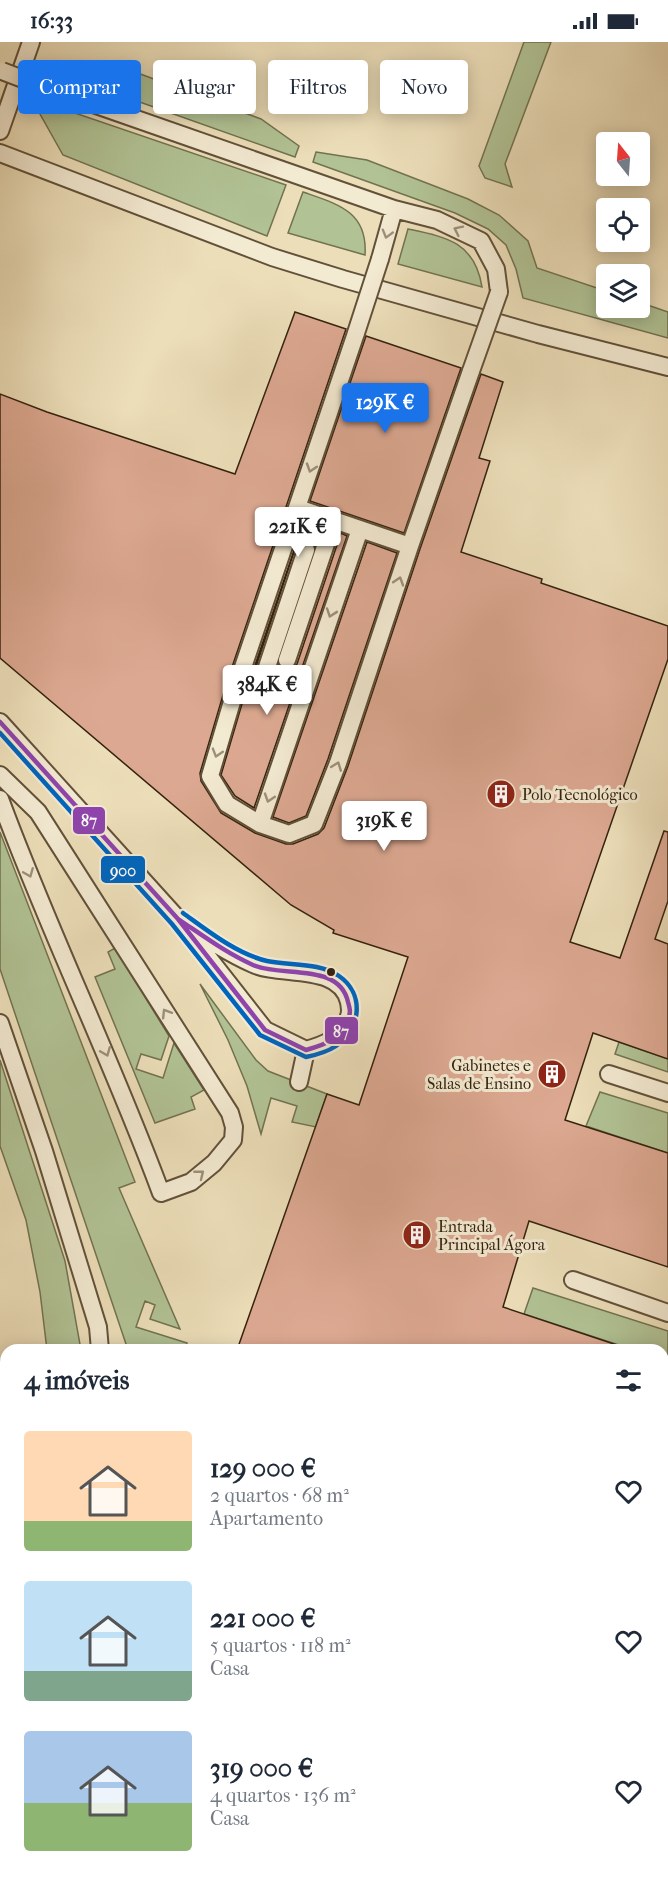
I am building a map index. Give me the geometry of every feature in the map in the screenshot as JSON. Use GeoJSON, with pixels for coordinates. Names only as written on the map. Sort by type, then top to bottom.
{"type":"FeatureCollection","features":[{"type":"Feature","properties":{"kind":"lane"},"geometry":{"type":"LineString","coordinates":[[0,131],[31,42]]}},
{"type":"Feature","properties":{"kind":"lane"},"geometry":{"type":"LineString","coordinates":[[1,71],[394,209],[437,220],[481,242],[496,269],[499,292],[410,546],[338,763],[314,824],[289,834],[260,824],[226,804],[210,776],[236,688],[356,333],[394,209]]}},
{"type":"Feature","properties":{"kind":"lane"},"geometry":{"type":"LineString","coordinates":[[0,153],[282,260],[526,330],[668,367]]}},
{"type":"Feature","properties":{"kind":"lane"},"geometry":{"type":"LineString","coordinates":[[298,508],[410,546]]}},
{"type":"Feature","properties":{"kind":"lane"},"geometry":{"type":"LineString","coordinates":[[287,660],[334,520]]}},
{"type":"Feature","properties":{"kind":"lane"},"geometry":{"type":"LineString","coordinates":[[260,824],[360,529]]}},
{"type":"Feature","properties":{"kind":"lane"},"geometry":{"type":"LineString","coordinates":[[236,688],[262,682],[306,550]]}},
{"type":"Feature","properties":{"kind":"lane"},"geometry":{"type":"LineString","coordinates":[[0,722],[178,920],[265,1030],[306,1050],[323,1045],[342,1033],[351,1013],[346,992],[332,978],[255,966],[218,946],[178,920]]}},
{"type":"Feature","properties":{"kind":"lane"},"geometry":{"type":"LineString","coordinates":[[0,775],[38,812],[230,1113],[234,1126],[233,1140],[214,1163],[191,1182],[161,1193],[103,1046],[47,918],[0,799]]}},
{"type":"Feature","properties":{"kind":"lane"},"geometry":{"type":"LineString","coordinates":[[0,1023],[48,1162],[98,1327],[99,1344]]}},
{"type":"Feature","properties":{"kind":"lane"},"geometry":{"type":"LineString","coordinates":[[300,1082],[306,1050]]}},
{"type":"Feature","properties":{"kind":"lane"},"geometry":{"type":"LineString","coordinates":[[609,1074],[668,1093]]}},
{"type":"Feature","properties":{"kind":"lane"},"geometry":{"type":"LineString","coordinates":[[573,1280],[668,1313]]}},
{"type":"Feature","properties":{"kind":"green space"},"geometry":{"type":"Polygon","coordinates":[[[524,42],[551,42],[505,164],[512,187],[485,178],[479,166],[524,42]]]}},
{"type":"Feature","properties":{"kind":"green space"},"geometry":{"type":"Polygon","coordinates":[[[141,74],[153,79],[153,107],[141,102],[141,74]]]}},
{"type":"Feature","properties":{"kind":"green space"},"geometry":{"type":"Polygon","coordinates":[[[40,114],[78,114],[286,185],[267,236],[63,155],[40,114]]]}},
{"type":"Feature","properties":{"kind":"green space"},"geometry":{"type":"Polygon","coordinates":[[[174,114],[248,114],[261,119],[299,146],[295,157],[174,114]]]}},
{"type":"Feature","properties":{"kind":"green space"},"geometry":{"type":"Polygon","coordinates":[[[316,152],[367,160],[468,199],[499,215],[528,241],[537,268],[596,288],[596,318],[650,318],[650,306],[668,312],[668,338],[523,298],[516,269],[506,245],[488,229],[455,213],[313,162],[316,152]]]}},
{"type":"Feature","properties":{"kind":"green space"},"geometry":{"type":"Polygon","coordinates":[[[303,192],[338,206],[356,219],[365,240],[365,255],[288,233],[303,192]]]}},
{"type":"Feature","properties":{"kind":"green space"},"geometry":{"type":"Polygon","coordinates":[[[408,229],[446,239],[466,251],[473,260],[482,287],[398,264],[408,229]]]}},
{"type":"Feature","properties":{"kind":"green space"},"geometry":{"type":"Polygon","coordinates":[[[0,832],[135,1182],[119,1188],[180,1329],[150,1319],[155,1305],[145,1301],[136,1327],[187,1344],[126,1344],[0,969],[0,832]]]}},
{"type":"Feature","properties":{"kind":"green space"},"geometry":{"type":"Polygon","coordinates":[[[115,948],[169,1036],[161,1060],[141,1054],[136,1069],[163,1078],[174,1043],[204,1090],[191,1097],[195,1109],[155,1123],[95,977],[115,969],[108,952],[115,948]]]}},
{"type":"Feature","properties":{"kind":"green space"},"geometry":{"type":"Polygon","coordinates":[[[200,984],[256,1060],[268,1071],[327,1094],[316,1127],[292,1122],[297,1106],[271,1098],[261,1134],[247,1086],[228,1040],[200,984]]]}},
{"type":"Feature","properties":{"kind":"green space"},"geometry":{"type":"Polygon","coordinates":[[[619,1042],[668,1059],[668,1072],[615,1054],[619,1042]]]}},
{"type":"Feature","properties":{"kind":"green space"},"geometry":{"type":"Polygon","coordinates":[[[0,1060],[65,1261],[80,1344],[46,1344],[40,1292],[26,1220],[0,1146],[0,1060]]]}},
{"type":"Feature","properties":{"kind":"green space"},"geometry":{"type":"Polygon","coordinates":[[[600,1092],[668,1113],[668,1153],[586,1126],[600,1092]]]}},
{"type":"Feature","properties":{"kind":"green space"},"geometry":{"type":"Polygon","coordinates":[[[533,1288],[668,1331],[668,1344],[616,1344],[524,1314],[533,1288]]]}},
{"type":"Feature","properties":{"kind":"building"},"geometry":{"type":"Polygon","coordinates":[[[295,312],[346,329],[226,685],[200,773],[201,781],[221,813],[255,833],[286,844],[293,844],[318,834],[324,828],[348,766],[481,374],[503,382],[479,458],[490,461],[461,552],[542,579],[541,583],[668,626],[668,659],[570,942],[620,958],[664,831],[668,832],[668,901],[655,939],[668,944],[668,1059],[593,1033],[565,1120],[668,1153],[668,1267],[529,1221],[503,1307],[614,1344],[239,1344],[327,1094],[359,1105],[408,957],[333,933],[334,930],[291,905],[0,658],[0,394],[47,412],[235,474],[295,312]]]}},
{"type":"Feature","properties":{"kind":"building"},"geometry":{"type":"Polygon","coordinates":[[[366,336],[461,368],[404,533],[310,501],[366,336]]]}},
{"type":"Feature","properties":{"kind":"building"},"geometry":{"type":"Polygon","coordinates":[[[304,521],[321,527],[315,545],[310,540],[304,540],[296,546],[252,674],[304,521]]]}},
{"type":"Feature","properties":{"kind":"building"},"geometry":{"type":"Polygon","coordinates":[[[341,533],[347,536],[254,808],[235,796],[221,775],[244,697],[269,690],[278,666],[283,670],[288,670],[297,664],[341,533]]]}},
{"type":"Feature","properties":{"kind":"building"},"geometry":{"type":"Polygon","coordinates":[[[367,542],[397,553],[328,759],[306,816],[289,823],[273,817],[367,542]]]}},
{"type":"Feature","properties":{"kind":"transit line","name":"87"},"geometry":{"type":"LineString","coordinates":[[0,722],[178,919]]}},
{"type":"Feature","properties":{"kind":"transit line","name":"900"},"geometry":{"type":"LineString","coordinates":[[0,733],[172,924],[260,1035],[306,1057],[333,1048],[351,1030],[357,1011],[356,1002],[353,992],[339,976],[323,968],[276,963],[256,958],[223,941],[183,913]]}},
{"type":"Feature","properties":{"kind":"transit line","name":"87"},"geometry":{"type":"LineString","coordinates":[[178,919],[253,965],[265,969],[308,973],[333,981],[343,989],[350,1011],[341,1032],[332,1040],[306,1050],[265,1030],[178,919]]}},
{"type":"Feature","properties":{"kind":"place","name":"Polo Tecnológico"},"geometry":{"type":"Point","coordinates":[501,794]}},
{"type":"Feature","properties":{"kind":"place","name":"Gabinetes e Salas de Ensino"},"geometry":{"type":"Point","coordinates":[552,1074]}},
{"type":"Feature","properties":{"kind":"place","name":"Entrada Principal Ágora"},"geometry":{"type":"Point","coordinates":[417,1235]}}]}
